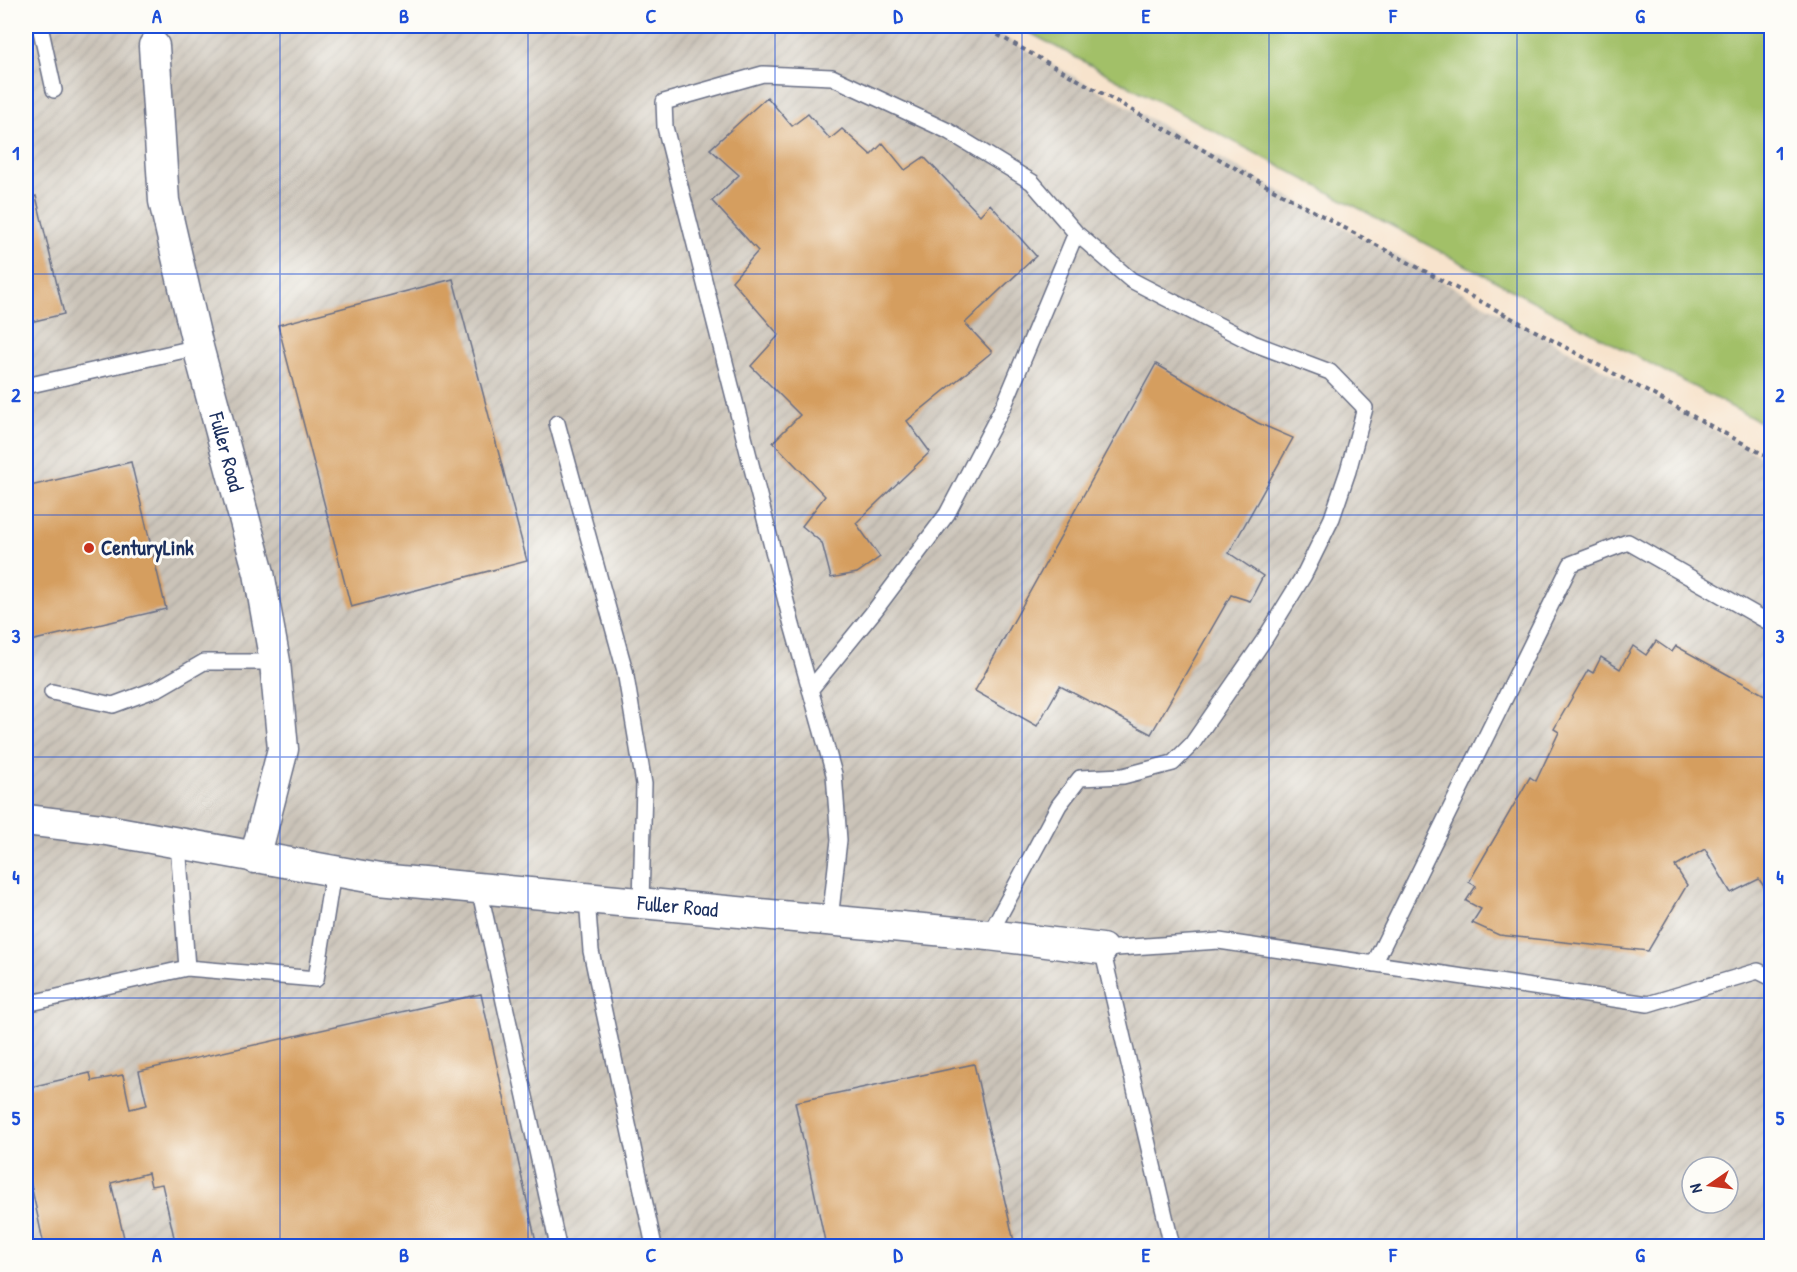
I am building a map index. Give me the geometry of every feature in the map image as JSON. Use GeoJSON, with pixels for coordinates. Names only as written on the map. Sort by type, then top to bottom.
{"type":"FeatureCollection","features":[{"type":"Feature","properties":{"kind":"street","name":"Fuller Road"},"geometry":{"type":"LineString","coordinates":[[154,46],[164,201],[198,346],[259,573],[275,662],[283,749],[255,858]]}},
{"type":"Feature","properties":{"kind":"street","name":"Fuller Road"},"geometry":{"type":"LineString","coordinates":[[26,820],[101,829],[379,879],[989,934],[1102,949]]}},
{"type":"Feature","properties":{"kind":"lane"},"geometry":{"type":"LineString","coordinates":[[40,26],[54,90]]}},
{"type":"Feature","properties":{"kind":"lane"},"geometry":{"type":"LineString","coordinates":[[830,920],[839,840],[834,774],[810,690],[668,139],[664,102],[764,74],[832,77],[948,131],[1032,182],[1076,233],[1131,280],[1253,343],[1330,372],[1365,408],[1332,519],[1304,576],[1264,640],[1192,744],[1173,764],[1124,776],[1080,778],[1059,805],[989,934]]}},
{"type":"Feature","properties":{"kind":"lane"},"geometry":{"type":"LineString","coordinates":[[810,690],[948,514],[1005,403],[1076,233]]}},
{"type":"Feature","properties":{"kind":"lane"},"geometry":{"type":"LineString","coordinates":[[26,386],[198,346]]}},
{"type":"Feature","properties":{"kind":"lane"},"geometry":{"type":"LineString","coordinates":[[556,423],[625,671],[644,784],[641,903]]}},
{"type":"Feature","properties":{"kind":"lane"},"geometry":{"type":"LineString","coordinates":[[1374,964],[1571,564],[1628,542],[1772,624]]}},
{"type":"Feature","properties":{"kind":"lane"},"geometry":{"type":"LineString","coordinates":[[52,692],[113,705],[159,688],[204,662],[275,662]]}},
{"type":"Feature","properties":{"kind":"lane"},"geometry":{"type":"LineString","coordinates":[[178,843],[187,968]]}},
{"type":"Feature","properties":{"kind":"lane"},"geometry":{"type":"LineString","coordinates":[[26,1004],[187,968],[316,979],[333,872]]}},
{"type":"Feature","properties":{"kind":"lane"},"geometry":{"type":"LineString","coordinates":[[479,888],[558,1246]]}},
{"type":"Feature","properties":{"kind":"lane"},"geometry":{"type":"LineString","coordinates":[[587,898],[591,951],[654,1246]]}},
{"type":"Feature","properties":{"kind":"lane"},"geometry":{"type":"LineString","coordinates":[[1172,1246],[1102,949],[1219,941],[1648,1004],[1758,970],[1772,978]]}},
{"type":"Feature","properties":{"kind":"path"},"geometry":{"type":"LineString","coordinates":[[982,26],[1269,187],[1772,459]]}},
{"type":"Feature","properties":{"kind":"shaded area"},"geometry":{"type":"Polygon","coordinates":[[[26,26],[984,26],[1349,230],[1771,461],[1771,1246],[26,1246],[26,26]]]}},
{"type":"Feature","properties":{"kind":"green space"},"geometry":{"type":"Polygon","coordinates":[[[1017,26],[1771,26],[1771,428],[1017,26]]]}},
{"type":"Feature","properties":{"kind":"building"},"geometry":{"type":"Polygon","coordinates":[[[767,97],[792,126],[808,114],[830,139],[842,129],[871,155],[883,143],[905,170],[924,157],[980,215],[990,204],[1036,256],[965,323],[992,352],[907,421],[930,452],[856,523],[880,557],[857,573],[831,578],[822,543],[802,526],[825,496],[773,442],[800,415],[751,366],[779,335],[732,281],[758,251],[712,201],[739,175],[710,149],[767,97]]]}},
{"type":"Feature","properties":{"kind":"building"},"geometry":{"type":"Polygon","coordinates":[[[36,196],[64,314],[26,323],[26,199],[36,196]]]}},
{"type":"Feature","properties":{"kind":"building"},"geometry":{"type":"Polygon","coordinates":[[[453,279],[527,561],[351,607],[278,325],[453,279]]]}},
{"type":"Feature","properties":{"kind":"building"},"geometry":{"type":"Polygon","coordinates":[[[1156,364],[1258,423],[1293,438],[1229,553],[1263,576],[1250,601],[1231,595],[1151,734],[1060,686],[1037,726],[975,691],[1156,364]]]}},
{"type":"Feature","properties":{"kind":"building","name":"CenturyLink"},"geometry":{"type":"Polygon","coordinates":[[[131,462],[166,609],[26,642],[26,487],[131,462]]]}},
{"type":"Feature","properties":{"kind":"building"},"geometry":{"type":"Polygon","coordinates":[[[1656,641],[1672,652],[1676,646],[1772,699],[1772,899],[1759,879],[1731,893],[1705,849],[1675,866],[1687,885],[1648,951],[1499,935],[1472,923],[1481,909],[1466,901],[1476,886],[1469,882],[1530,777],[1536,781],[1559,732],[1554,729],[1588,670],[1593,673],[1601,657],[1620,669],[1633,646],[1646,655],[1656,641]]]}},
{"type":"Feature","properties":{"kind":"building"},"geometry":{"type":"Polygon","coordinates":[[[481,994],[537,1246],[176,1246],[162,1184],[151,1186],[148,1173],[111,1183],[126,1246],[44,1246],[26,1161],[26,1088],[90,1073],[92,1081],[123,1075],[130,1109],[147,1105],[139,1071],[481,994]]]}},
{"type":"Feature","properties":{"kind":"building"},"geometry":{"type":"Polygon","coordinates":[[[974,1064],[1015,1246],[826,1246],[795,1102],[974,1064]]]}},
{"type":"Feature","properties":{"kind":"place","name":"CenturyLink"},"geometry":{"type":"Point","coordinates":[89,548]}}]}
